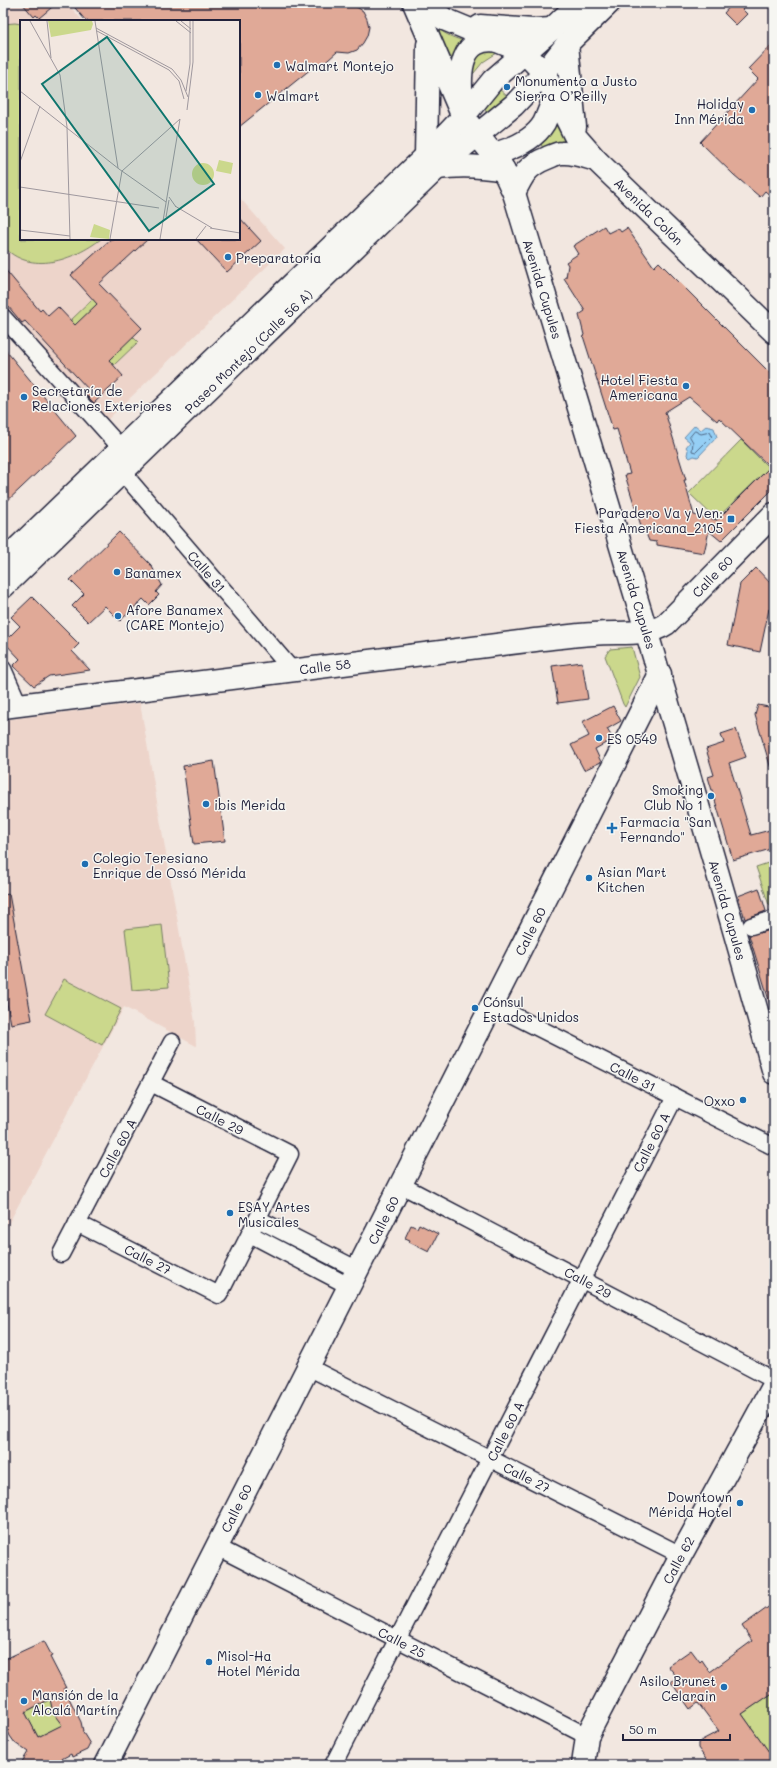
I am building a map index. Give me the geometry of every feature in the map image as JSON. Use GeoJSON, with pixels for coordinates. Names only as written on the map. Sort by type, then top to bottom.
{"type":"FeatureCollection","features":[{"type":"Feature","properties":{"kind":"main road","name":"Avenida Cupules"},"geometry":{"type":"LineString","coordinates":[[414,3],[463,117],[499,162],[514,193],[660,674],[730,914],[774,1074]]}},
{"type":"Feature","properties":{"kind":"main road"},"geometry":{"type":"LineString","coordinates":[[431,3],[438,14],[455,24],[501,41],[524,52]]}},
{"type":"Feature","properties":{"kind":"main road"},"geometry":{"type":"LineString","coordinates":[[575,136],[560,36],[579,3]]}},
{"type":"Feature","properties":{"kind":"main road"},"geometry":{"type":"LineString","coordinates":[[455,24],[528,30],[560,36],[609,3]]}},
{"type":"Feature","properties":{"kind":"main road","name":"Paseo Montejo (Calle 56 A)"},"geometry":{"type":"LineString","coordinates":[[3,587],[122,473],[432,162],[463,117],[493,80],[524,52],[560,36]]}},
{"type":"Feature","properties":{"kind":"main road","name":"Paseo Montejo (Calle 56 A)"},"geometry":{"type":"LineString","coordinates":[[3,562],[121,448],[432,162],[477,134],[514,104],[544,73],[560,36]]}},
{"type":"Feature","properties":{"kind":"main road"},"geometry":{"type":"LineString","coordinates":[[428,37],[432,162],[489,167],[499,162],[510,149],[537,132],[544,123],[555,96]]}},
{"type":"Feature","properties":{"kind":"main road"},"geometry":{"type":"LineString","coordinates":[[463,117],[460,73],[464,59],[470,49],[478,42],[488,39],[501,41]]}},
{"type":"Feature","properties":{"kind":"main road","name":"Avenida Colón"},"geometry":{"type":"LineString","coordinates":[[524,52],[544,73],[575,136],[596,160],[774,332]]}},
{"type":"Feature","properties":{"kind":"main road"},"geometry":{"type":"LineString","coordinates":[[514,193],[521,177],[528,169],[536,163],[554,155],[562,153],[596,160]]}},
{"type":"Feature","properties":{"kind":"main road","name":"Calle 60"},"geometry":{"type":"LineString","coordinates":[[647,632],[658,630],[666,624],[774,514]]}},
{"type":"Feature","properties":{"kind":"main road","name":"Calle 58"},"geometry":{"type":"LineString","coordinates":[[11,706],[595,633],[647,632]]}},
{"type":"Feature","properties":{"kind":"main road","name":"Calle 60"},"geometry":{"type":"LineString","coordinates":[[106,1765],[660,674]]}},
{"type":"Feature","properties":{"kind":"main road","name":"Calle 62"},"geometry":{"type":"LineString","coordinates":[[583,1765],[587,1736],[681,1555],[774,1385]]}},
{"type":"Feature","properties":{"kind":"street"},"geometry":{"type":"LineString","coordinates":[[3,317],[121,448]]}},
{"type":"Feature","properties":{"kind":"street","name":"Calle 31"},"geometry":{"type":"LineString","coordinates":[[122,473],[292,670]]}},
{"type":"Feature","properties":{"kind":"street"},"geometry":{"type":"LineString","coordinates":[[3,669],[11,706]]}},
{"type":"Feature","properties":{"kind":"street"},"geometry":{"type":"LineString","coordinates":[[751,926],[774,919]]}},
{"type":"Feature","properties":{"kind":"street","name":"Calle 31"},"geometry":{"type":"LineString","coordinates":[[493,1005],[774,1147]]}},
{"type":"Feature","properties":{"kind":"street","name":"Calle 60 A"},"geometry":{"type":"LineString","coordinates":[[61,1254],[172,1042]]}},
{"type":"Feature","properties":{"kind":"street","name":"Calle 29"},"geometry":{"type":"LineString","coordinates":[[151,1083],[290,1154],[258,1219]]}},
{"type":"Feature","properties":{"kind":"street","name":"Calle 60 A"},"geometry":{"type":"LineString","coordinates":[[333,1765],[674,1097]]}},
{"type":"Feature","properties":{"kind":"street","name":"Calle 29"},"geometry":{"type":"LineString","coordinates":[[401,1185],[774,1380]]}},
{"type":"Feature","properties":{"kind":"street"},"geometry":{"type":"LineString","coordinates":[[258,1219],[354,1278],[250,1234],[258,1219]]}},
{"type":"Feature","properties":{"kind":"street","name":"Calle 27"},"geometry":{"type":"LineString","coordinates":[[77,1223],[219,1295],[250,1234]]}},
{"type":"Feature","properties":{"kind":"street","name":"Calle 27"},"geometry":{"type":"LineString","coordinates":[[308,1367],[681,1555]]}},
{"type":"Feature","properties":{"kind":"street","name":"Calle 25"},"geometry":{"type":"LineString","coordinates":[[217,1547],[587,1736]]}},
{"type":"Feature","properties":{"kind":"shaded area"},"geometry":{"type":"Polygon","coordinates":[[[3,3],[67,3],[82,20],[20,20],[20,240],[240,240],[240,198],[285,249],[103,424],[3,310],[3,3]]]}},
{"type":"Feature","properties":{"kind":"shaded area","name":"Colegio Teresiano Enrique de Ossó Mérida"},"geometry":{"type":"Polygon","coordinates":[[[140,703],[195,1022],[196,1046],[124,1007],[3,1234],[3,720],[140,703]]]}},
{"type":"Feature","properties":{"kind":"green space"},"geometry":{"type":"Polygon","coordinates":[[[3,24],[20,24],[20,240],[100,240],[78,253],[52,262],[39,263],[26,261],[14,255],[3,246],[3,24]]]}},
{"type":"Feature","properties":{"kind":"green space"},"geometry":{"type":"Polygon","coordinates":[[[439,29],[451,36],[465,41],[457,75],[437,30],[439,29]]]}},
{"type":"Feature","properties":{"kind":"green space"},"geometry":{"type":"Polygon","coordinates":[[[479,47],[500,51],[483,62],[469,79],[479,47]]]}},
{"type":"Feature","properties":{"kind":"green space"},"geometry":{"type":"Polygon","coordinates":[[[498,88],[508,97],[487,113],[482,106],[498,88]]]}},
{"type":"Feature","properties":{"kind":"green space"},"geometry":{"type":"Polygon","coordinates":[[[552,115],[571,145],[544,151],[538,137],[552,115]]]}},
{"type":"Feature","properties":{"kind":"green space"},"geometry":{"type":"Polygon","coordinates":[[[94,298],[138,342],[114,365],[70,321],[94,298]]]}},
{"type":"Feature","properties":{"kind":"green space"},"geometry":{"type":"Polygon","coordinates":[[[741,440],[769,468],[716,519],[689,493],[741,440]]]}},
{"type":"Feature","properties":{"kind":"green space"},"geometry":{"type":"Polygon","coordinates":[[[632,647],[640,677],[625,707],[605,656],[610,649],[632,647]]]}},
{"type":"Feature","properties":{"kind":"green space"},"geometry":{"type":"Polygon","coordinates":[[[774,861],[774,906],[769,905],[756,867],[774,861]]]}},
{"type":"Feature","properties":{"kind":"green space"},"geometry":{"type":"Polygon","coordinates":[[[162,925],[169,987],[132,990],[125,929],[162,925]]]}},
{"type":"Feature","properties":{"kind":"green space"},"geometry":{"type":"Polygon","coordinates":[[[64,979],[121,1009],[102,1045],[45,1014],[64,979]]]}},
{"type":"Feature","properties":{"kind":"green space"},"geometry":{"type":"Polygon","coordinates":[[[774,1692],[774,1759],[742,1714],[774,1692]]]}},
{"type":"Feature","properties":{"kind":"green space"},"geometry":{"type":"Polygon","coordinates":[[[53,1698],[65,1724],[38,1737],[25,1712],[53,1698]]]}},
{"type":"Feature","properties":{"kind":"water"},"geometry":{"type":"Polygon","coordinates":[[[695,425],[701,430],[706,426],[714,428],[717,437],[698,457],[694,456],[690,458],[687,455],[688,450],[686,447],[690,442],[684,437],[695,425]]]}},
{"type":"Feature","properties":{"kind":"building"},"geometry":{"type":"Polygon","coordinates":[[[22,3],[57,3],[39,18],[36,15],[34,17],[22,3]]]}},
{"type":"Feature","properties":{"kind":"building","name":"Walmart Montejo"},"geometry":{"type":"Polygon","coordinates":[[[71,3],[350,3],[363,11],[369,27],[367,36],[357,50],[349,53],[337,52],[320,67],[317,64],[240,126],[240,20],[85,20],[71,3]]]}},
{"type":"Feature","properties":{"kind":"building"},"geometry":{"type":"Polygon","coordinates":[[[733,3],[746,3],[742,9],[747,14],[736,25],[724,13],[733,3]]]}},
{"type":"Feature","properties":{"kind":"building","name":"Holiday Inn Mérida"},"geometry":{"type":"Polygon","coordinates":[[[774,42],[774,199],[765,191],[760,197],[734,175],[700,142],[758,79],[748,69],[774,42]]]}},
{"type":"Feature","properties":{"kind":"building","name":"Preparatoria"},"geometry":{"type":"Polygon","coordinates":[[[240,218],[261,241],[227,272],[197,240],[240,240],[240,218]]]}},
{"type":"Feature","properties":{"kind":"building","name":"Hotel Fiesta Americana"},"geometry":{"type":"Polygon","coordinates":[[[604,226],[608,233],[618,228],[621,232],[627,228],[654,267],[659,262],[774,377],[774,488],[721,541],[709,531],[704,553],[657,545],[657,542],[649,541],[644,528],[642,529],[625,475],[630,474],[617,429],[613,430],[583,336],[579,315],[585,311],[564,278],[566,277],[568,265],[566,262],[578,254],[573,246],[604,226]],[[689,397],[665,412],[686,480],[684,480],[694,515],[717,520],[770,467],[719,418],[717,421],[689,397]]]}},
{"type":"Feature","properties":{"kind":"building"},"geometry":{"type":"Polygon","coordinates":[[[110,240],[147,240],[99,284],[142,328],[109,360],[123,376],[94,403],[85,394],[89,390],[25,321],[22,323],[3,300],[3,267],[40,311],[42,309],[48,316],[58,307],[75,325],[97,304],[71,275],[110,240]]]}},
{"type":"Feature","properties":{"kind":"building","name":"Secretaría de Relaciones Exteriores"},"geometry":{"type":"Polygon","coordinates":[[[3,347],[76,436],[3,505],[3,347]]]}},
{"type":"Feature","properties":{"kind":"building","name":"Banamex"},"geometry":{"type":"Polygon","coordinates":[[[119,532],[151,565],[162,585],[156,592],[159,595],[149,605],[143,599],[120,621],[105,606],[88,622],[72,606],[84,594],[70,580],[119,532]]]}},
{"type":"Feature","properties":{"kind":"building"},"geometry":{"type":"Polygon","coordinates":[[[756,568],[774,587],[774,615],[769,609],[760,652],[728,645],[740,584],[756,568]]]}},
{"type":"Feature","properties":{"kind":"building"},"geometry":{"type":"Polygon","coordinates":[[[32,597],[79,644],[72,651],[90,670],[49,676],[34,686],[13,666],[20,659],[4,642],[20,626],[11,617],[32,597]]]}},
{"type":"Feature","properties":{"kind":"building","name":"ES 0549"},"geometry":{"type":"Polygon","coordinates":[[[582,662],[588,699],[558,703],[552,666],[582,662]]]}},
{"type":"Feature","properties":{"kind":"building"},"geometry":{"type":"Polygon","coordinates":[[[758,705],[774,708],[774,769],[771,769],[755,715],[758,705]]]}},
{"type":"Feature","properties":{"kind":"building","name":"ES 0549"},"geometry":{"type":"Polygon","coordinates":[[[613,706],[621,721],[607,729],[613,739],[595,749],[601,762],[584,770],[571,745],[589,736],[582,722],[613,706]]]}},
{"type":"Feature","properties":{"kind":"building"},"geometry":{"type":"Polygon","coordinates":[[[736,729],[746,757],[729,763],[751,835],[774,829],[774,848],[733,860],[708,777],[714,775],[706,749],[724,743],[721,734],[736,729]]]}},
{"type":"Feature","properties":{"kind":"building"},"geometry":{"type":"Polygon","coordinates":[[[214,761],[225,841],[194,844],[183,766],[214,761]]]}},
{"type":"Feature","properties":{"kind":"building"},"geometry":{"type":"Polygon","coordinates":[[[759,888],[766,911],[745,919],[738,896],[759,888]]]}},
{"type":"Feature","properties":{"kind":"building"},"geometry":{"type":"Polygon","coordinates":[[[9,894],[32,1020],[11,1024],[3,982],[3,895],[9,894]]]}},
{"type":"Feature","properties":{"kind":"building"},"geometry":{"type":"Polygon","coordinates":[[[772,930],[774,937],[774,1007],[771,1007],[749,935],[772,930]]]}},
{"type":"Feature","properties":{"kind":"building"},"geometry":{"type":"Polygon","coordinates":[[[419,1224],[438,1234],[429,1252],[409,1242],[410,1240],[405,1238],[411,1225],[417,1228],[419,1224]]]}},
{"type":"Feature","properties":{"kind":"building","name":"Asilo Brunet Celarain"},"geometry":{"type":"Polygon","coordinates":[[[774,1603],[774,1692],[742,1714],[774,1759],[774,1765],[710,1765],[698,1748],[698,1743],[719,1731],[698,1703],[690,1709],[671,1682],[677,1677],[668,1666],[691,1650],[700,1662],[702,1660],[710,1672],[752,1641],[742,1626],[774,1603]]]}},
{"type":"Feature","properties":{"kind":"building","name":"Mansión de la Alcalá Martín"},"geometry":{"type":"Polygon","coordinates":[[[44,1641],[52,1656],[50,1657],[66,1688],[64,1688],[81,1722],[82,1731],[90,1744],[87,1750],[72,1757],[71,1754],[50,1765],[20,1765],[28,1752],[15,1743],[6,1727],[5,1712],[3,1712],[3,1660],[44,1641]],[[50,1699],[25,1712],[38,1737],[62,1725],[53,1713],[50,1699]]]}},
{"type":"Feature","properties":{"kind":"place","name":"Walmart Montejo"},"geometry":{"type":"Point","coordinates":[277,65]}},
{"type":"Feature","properties":{"kind":"place","name":"Monumento a Justo Sierra O’Reilly"},"geometry":{"type":"Point","coordinates":[507,87]}},
{"type":"Feature","properties":{"kind":"place","name":"Walmart"},"geometry":{"type":"Point","coordinates":[258,95]}},
{"type":"Feature","properties":{"kind":"place","name":"Holiday Inn Mérida"},"geometry":{"type":"Point","coordinates":[752,110]}},
{"type":"Feature","properties":{"kind":"place","name":"Preparatoria"},"geometry":{"type":"Point","coordinates":[228,257]}},
{"type":"Feature","properties":{"kind":"place","name":"Hotel Fiesta Americana"},"geometry":{"type":"Point","coordinates":[686,386]}},
{"type":"Feature","properties":{"kind":"place","name":"Secretaría de Relaciones Exteriores"},"geometry":{"type":"Point","coordinates":[24,397]}},
{"type":"Feature","properties":{"kind":"place","name":"Paradero Va y Ven: Fiesta Americana_2105"},"geometry":{"type":"Point","coordinates":[731,519]}},
{"type":"Feature","properties":{"kind":"place","name":"Banamex"},"geometry":{"type":"Point","coordinates":[117,572]}},
{"type":"Feature","properties":{"kind":"place","name":"Afore Banamex (CARE Montejo)"},"geometry":{"type":"Point","coordinates":[118,616]}},
{"type":"Feature","properties":{"kind":"place","name":"ES 0549"},"geometry":{"type":"Point","coordinates":[599,738]}},
{"type":"Feature","properties":{"kind":"place","name":"Smoking Club No 1"},"geometry":{"type":"Point","coordinates":[711,796]}},
{"type":"Feature","properties":{"kind":"place","name":"ibis Merida"},"geometry":{"type":"Point","coordinates":[206,804]}},
{"type":"Feature","properties":{"kind":"place","name":"Farmacia \"San Fernando\""},"geometry":{"type":"Point","coordinates":[612,828]}},
{"type":"Feature","properties":{"kind":"place","name":"Colegio Teresiano Enrique de Ossó Mérida"},"geometry":{"type":"Point","coordinates":[85,864]}},
{"type":"Feature","properties":{"kind":"place","name":"Asian Mart Kitchen"},"geometry":{"type":"Point","coordinates":[589,878]}},
{"type":"Feature","properties":{"kind":"place","name":"Cónsul Estados Unidos"},"geometry":{"type":"Point","coordinates":[475,1008]}},
{"type":"Feature","properties":{"kind":"place","name":"Oxxo"},"geometry":{"type":"Point","coordinates":[743,1100]}},
{"type":"Feature","properties":{"kind":"place","name":"ESAY Artes Musicales"},"geometry":{"type":"Point","coordinates":[230,1213]}},
{"type":"Feature","properties":{"kind":"place","name":"Downtown Mérida Hotel"},"geometry":{"type":"Point","coordinates":[740,1503]}},
{"type":"Feature","properties":{"kind":"place","name":"Misol-Ha Hotel Mérida"},"geometry":{"type":"Point","coordinates":[209,1662]}},
{"type":"Feature","properties":{"kind":"place","name":"Asilo Brunet Celarain"},"geometry":{"type":"Point","coordinates":[724,1687]}},
{"type":"Feature","properties":{"kind":"place","name":"Mansión de la Alcalá Martín"},"geometry":{"type":"Point","coordinates":[24,1701]}}]}
